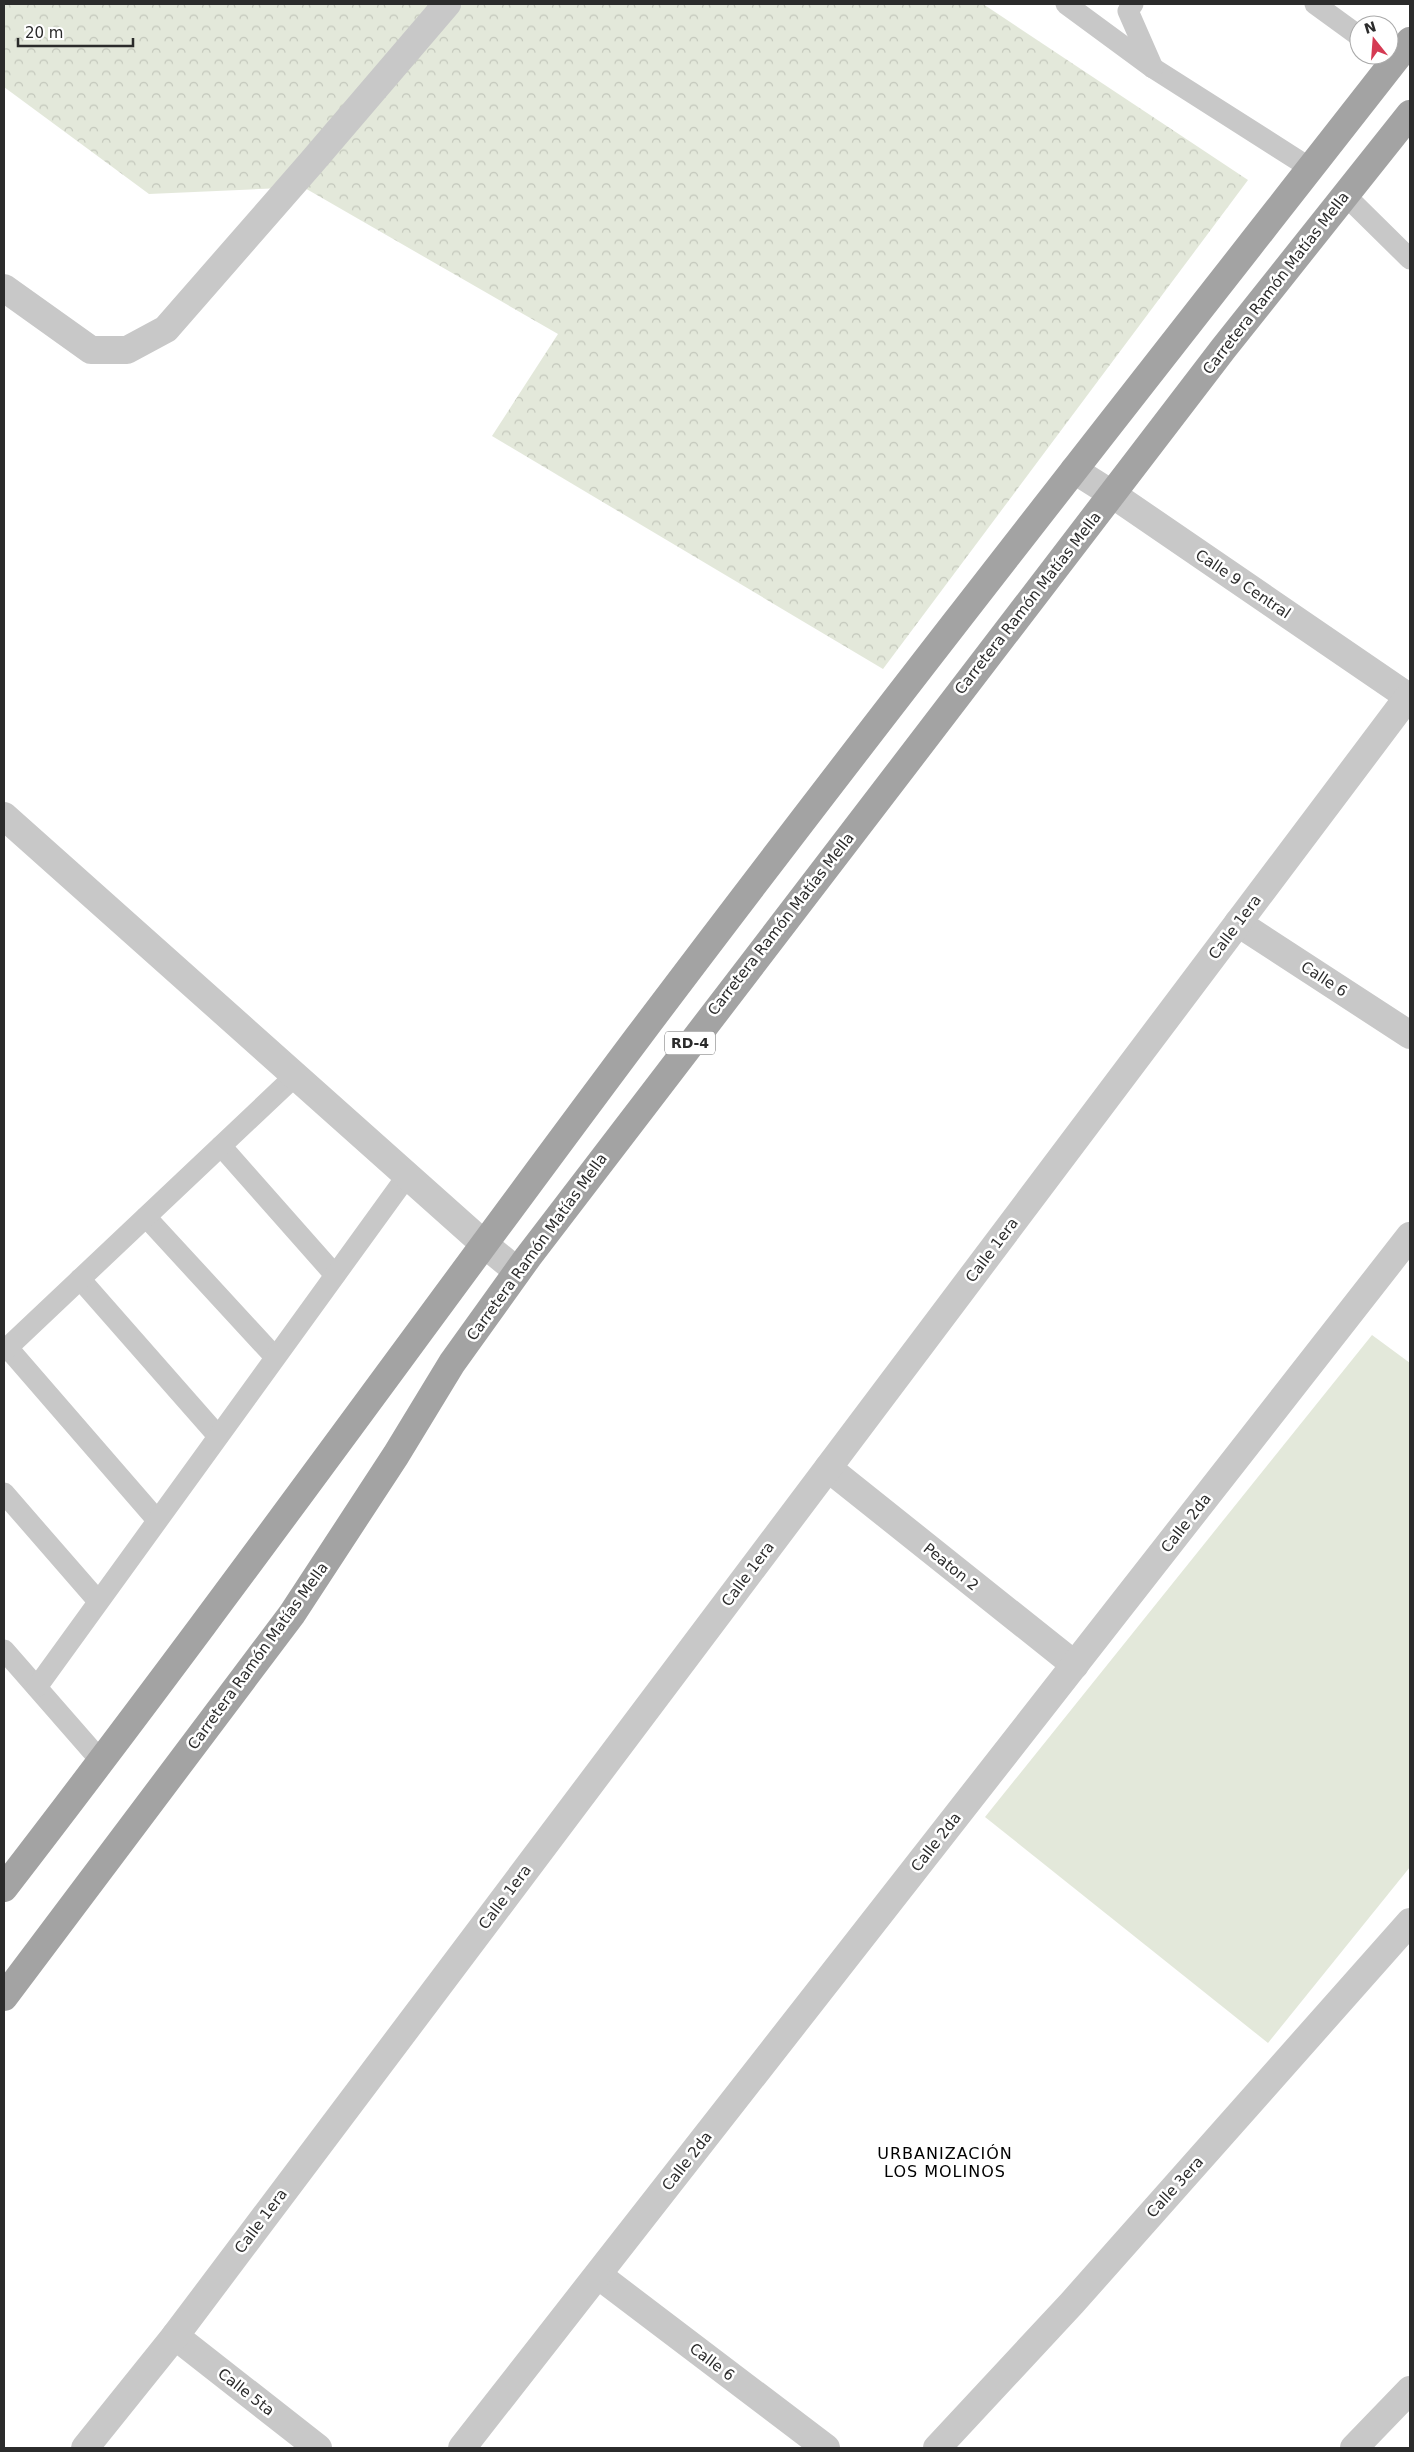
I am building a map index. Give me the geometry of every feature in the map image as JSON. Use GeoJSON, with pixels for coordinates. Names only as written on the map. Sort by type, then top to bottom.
{"type":"FeatureCollection","features":[{"type":"Feature","properties":{"kind":"main road","name":"RD-4"},"geometry":{"type":"LineString","coordinates":[[4,1888],[102,1761],[644,1029],[912,677],[1310,168],[1388,65]]}},
{"type":"Feature","properties":{"kind":"main road","name":"Carretera Ramón Matías Mella"},"geometry":{"type":"LineString","coordinates":[[4,1997],[292,1614],[396,1454],[452,1363],[517,1271],[1112,494],[1410,114]]}},
{"type":"Feature","properties":{"kind":"street"},"geometry":{"type":"LineString","coordinates":[[4,288],[92,350],[126,350],[166,329],[447,4]]}},
{"type":"Feature","properties":{"kind":"street","name":"Calle 9 Central"},"geometry":{"type":"LineString","coordinates":[[1074,470],[1112,494],[1409,698]]}},
{"type":"Feature","properties":{"kind":"street","name":"Calle 1era"},"geometry":{"type":"LineString","coordinates":[[86,2448],[175,2336],[1409,698]]}},
{"type":"Feature","properties":{"kind":"street"},"geometry":{"type":"LineString","coordinates":[[4,816],[407,1176],[517,1271]]}},
{"type":"Feature","properties":{"kind":"street","name":"Calle 6"},"geometry":{"type":"LineString","coordinates":[[1238,923],[1410,1035]]}},
{"type":"Feature","properties":{"kind":"street","name":"Calle 2da"},"geometry":{"type":"LineString","coordinates":[[462,2448],[1410,1236]]}},
{"type":"Feature","properties":{"kind":"street","name":"Peaton 2"},"geometry":{"type":"LineString","coordinates":[[828,1468],[1075,1665]]}},
{"type":"Feature","properties":{"kind":"street","name":"Calle 3era"},"geometry":{"type":"LineString","coordinates":[[937,2448],[1072,2303],[1410,1922]]}},
{"type":"Feature","properties":{"kind":"street","name":"Calle 6"},"geometry":{"type":"LineString","coordinates":[[598,2275],[826,2448]]}},
{"type":"Feature","properties":{"kind":"street","name":"Calle 5ta"},"geometry":{"type":"LineString","coordinates":[[175,2336],[318,2448]]}},
{"type":"Feature","properties":{"kind":"street"},"geometry":{"type":"LineString","coordinates":[[1354,2448],[1410,2390]]}},
{"type":"Feature","properties":{"kind":"lane"},"geometry":{"type":"LineString","coordinates":[[1066,4],[1153,68],[1310,168]]}},
{"type":"Feature","properties":{"kind":"lane"},"geometry":{"type":"LineString","coordinates":[[1315,4],[1349,29]]}},
{"type":"Feature","properties":{"kind":"lane"},"geometry":{"type":"LineString","coordinates":[[1127,6],[1153,68]]}},
{"type":"Feature","properties":{"kind":"lane"},"geometry":{"type":"LineString","coordinates":[[1346,196],[1410,258]]}},
{"type":"Feature","properties":{"kind":"lane"},"geometry":{"type":"LineString","coordinates":[[157,1520],[6,1349],[295,1076]]}},
{"type":"Feature","properties":{"kind":"lane"},"geometry":{"type":"LineString","coordinates":[[221,1146],[335,1275]]}},
{"type":"Feature","properties":{"kind":"lane"},"geometry":{"type":"LineString","coordinates":[[37,1687],[407,1176]]}},
{"type":"Feature","properties":{"kind":"lane"},"geometry":{"type":"LineString","coordinates":[[146,1217],[275,1357]]}},
{"type":"Feature","properties":{"kind":"lane"},"geometry":{"type":"LineString","coordinates":[[80,1279],[218,1436]]}},
{"type":"Feature","properties":{"kind":"lane"},"geometry":{"type":"LineString","coordinates":[[4,1494],[98,1601]]}},
{"type":"Feature","properties":{"kind":"lane"},"geometry":{"type":"LineString","coordinates":[[4,1650],[102,1761]]}},
{"type":"Feature","properties":{"kind":"green space"},"geometry":{"type":"Polygon","coordinates":[[[4,4],[983,4],[1248,180],[883,669],[492,436],[558,334],[303,187],[149,194],[4,87],[4,4]]]}},
{"type":"Feature","properties":{"kind":"green space"},"geometry":{"type":"Polygon","coordinates":[[[1372,1335],[1410,1363],[1410,1867],[1268,2043],[985,1817],[1372,1335]]]}},
{"type":"Feature","properties":{"kind":"district","name":"URBANIZACIÓN LOS MOLINOS"},"geometry":{"type":"Point","coordinates":[945,2162]}}]}
